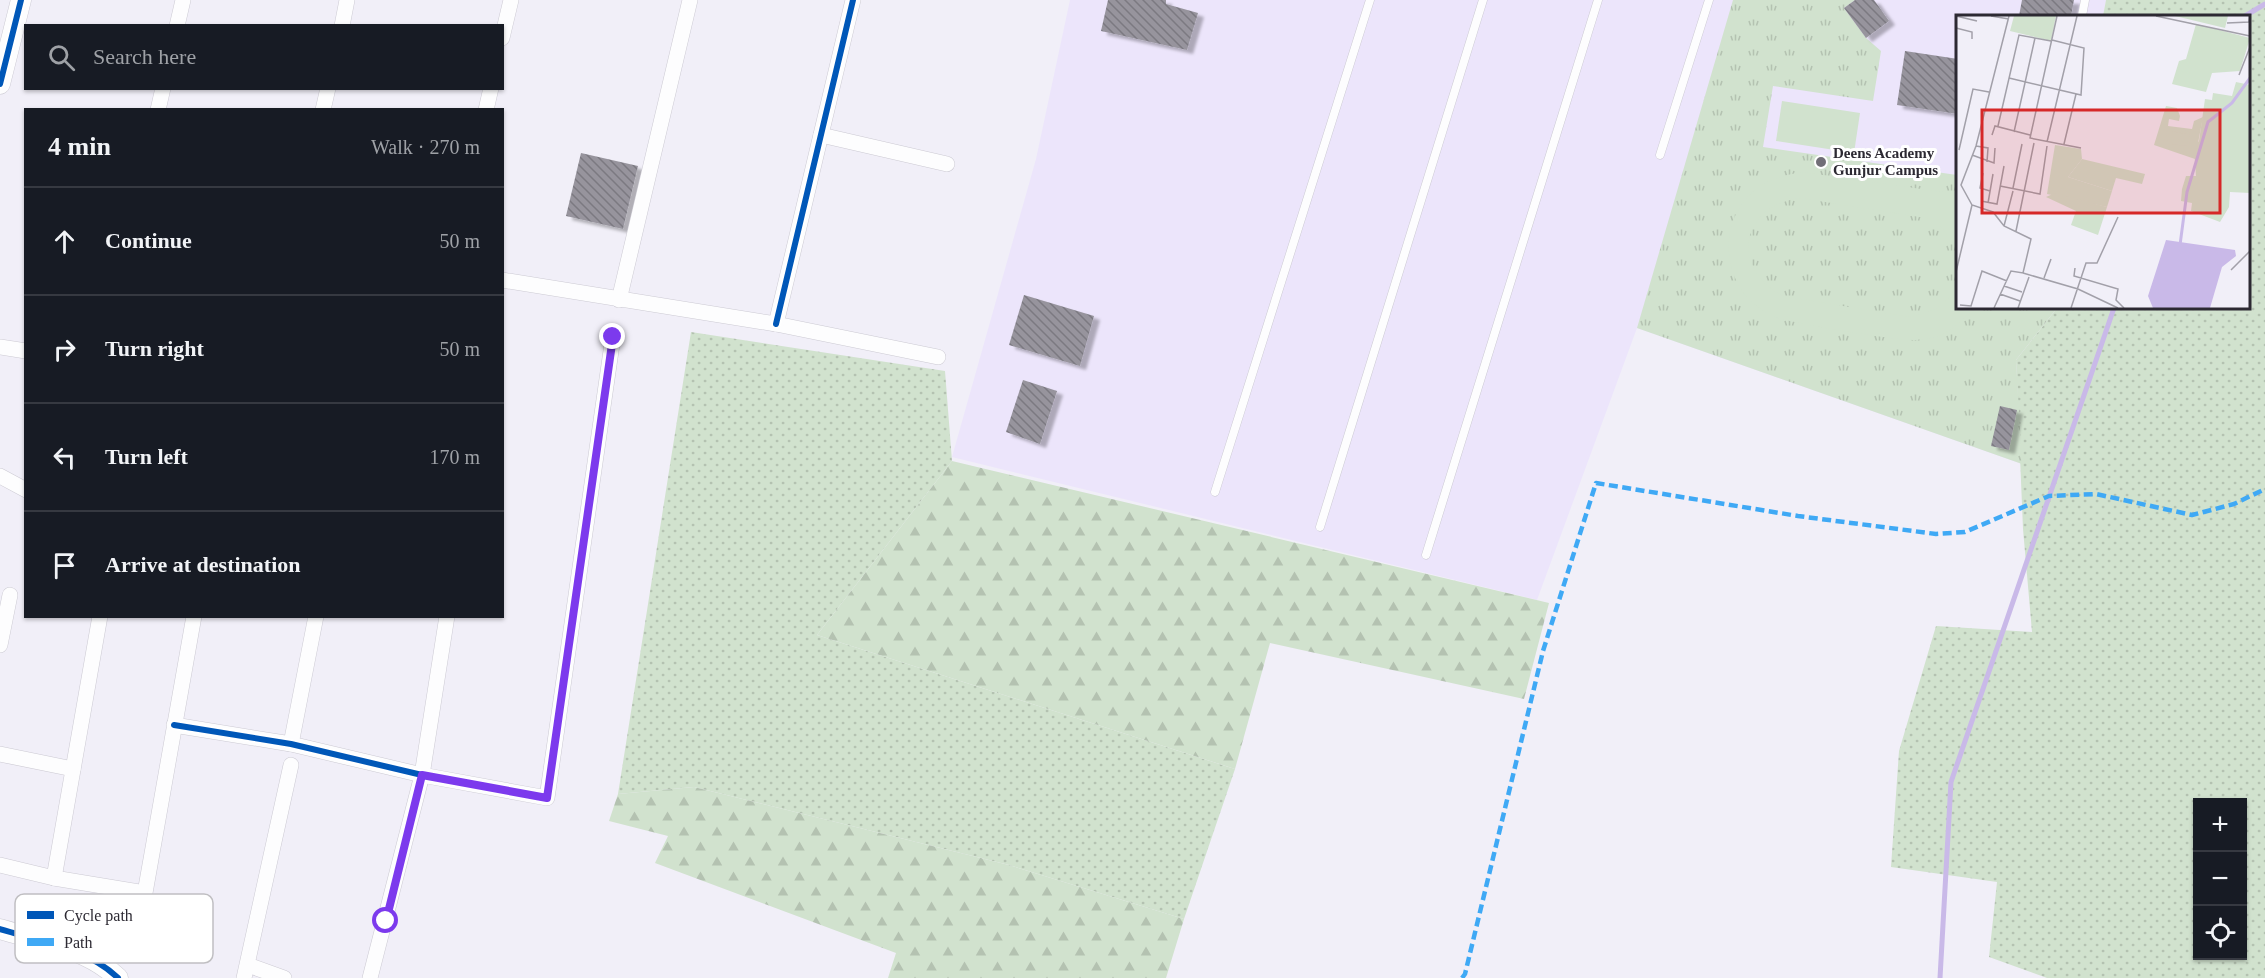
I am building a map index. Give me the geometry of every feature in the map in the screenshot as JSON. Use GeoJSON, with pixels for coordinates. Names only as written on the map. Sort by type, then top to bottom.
{"type":"FeatureCollection","features":[{"type":"Feature","properties":{"kind":"street"},"geometry":{"type":"LineString","coordinates":[[0,84],[21,0]]}},
{"type":"Feature","properties":{"kind":"street"},"geometry":{"type":"LineString","coordinates":[[177,24],[183,0]]}},
{"type":"Feature","properties":{"kind":"street"},"geometry":{"type":"LineString","coordinates":[[342,24],[347,0]]}},
{"type":"Feature","properties":{"kind":"street"},"geometry":{"type":"LineString","coordinates":[[504,30],[511,0]]}},
{"type":"Feature","properties":{"kind":"street"},"geometry":{"type":"LineString","coordinates":[[619,300],[690,0]]}},
{"type":"Feature","properties":{"kind":"street"},"geometry":{"type":"LineString","coordinates":[[776,324],[853,0]]}},
{"type":"Feature","properties":{"kind":"street"},"geometry":{"type":"LineString","coordinates":[[158,108],[163,90]]}},
{"type":"Feature","properties":{"kind":"street"},"geometry":{"type":"LineString","coordinates":[[323,108],[328,90]]}},
{"type":"Feature","properties":{"kind":"street"},"geometry":{"type":"LineString","coordinates":[[486,108],[491,90]]}},
{"type":"Feature","properties":{"kind":"street"},"geometry":{"type":"LineString","coordinates":[[821,135],[947,164]]}},
{"type":"Feature","properties":{"kind":"street"},"geometry":{"type":"LineString","coordinates":[[504,280],[776,324],[938,357]]}},
{"type":"Feature","properties":{"kind":"street"},"geometry":{"type":"LineString","coordinates":[[174,725],[291,744],[422,775],[547,798],[613,337]]}},
{"type":"Feature","properties":{"kind":"street"},"geometry":{"type":"LineString","coordinates":[[0,347],[24,351]]}},
{"type":"Feature","properties":{"kind":"street"},"geometry":{"type":"LineString","coordinates":[[0,476],[24,489]]}},
{"type":"Feature","properties":{"kind":"street"},"geometry":{"type":"LineString","coordinates":[[0,645],[10,594]]}},
{"type":"Feature","properties":{"kind":"street"},"geometry":{"type":"LineString","coordinates":[[54,878],[100,618]]}},
{"type":"Feature","properties":{"kind":"street"},"geometry":{"type":"LineString","coordinates":[[0,865],[54,878],[145,893],[194,618]]}},
{"type":"Feature","properties":{"kind":"street"},"geometry":{"type":"LineString","coordinates":[[291,744],[316,618]]}},
{"type":"Feature","properties":{"kind":"street"},"geometry":{"type":"LineString","coordinates":[[370,978],[422,775],[447,618]]}},
{"type":"Feature","properties":{"kind":"street"},"geometry":{"type":"LineString","coordinates":[[0,754],[73,769]]}},
{"type":"Feature","properties":{"kind":"street"},"geometry":{"type":"LineString","coordinates":[[284,978],[246,971],[291,765]]}},
{"type":"Feature","properties":{"kind":"street"},"geometry":{"type":"LineString","coordinates":[[0,929],[15,934]]}},
{"type":"Feature","properties":{"kind":"street"},"geometry":{"type":"LineString","coordinates":[[98,963],[118,978]]}},
{"type":"Feature","properties":{"kind":"lane"},"geometry":{"type":"LineString","coordinates":[[1215,492],[1370,0]]}},
{"type":"Feature","properties":{"kind":"lane"},"geometry":{"type":"LineString","coordinates":[[1320,527],[1483,0]]}},
{"type":"Feature","properties":{"kind":"lane"},"geometry":{"type":"LineString","coordinates":[[1426,555],[1598,0]]}},
{"type":"Feature","properties":{"kind":"lane"},"geometry":{"type":"LineString","coordinates":[[1660,155],[1708,0]]}},
{"type":"Feature","properties":{"kind":"lane"},"geometry":{"type":"LineString","coordinates":[[2082,15],[2085,0]]}},
{"type":"Feature","properties":{"kind":"lane"},"geometry":{"type":"LineString","coordinates":[[115,894],[117,888]]}},
{"type":"Feature","properties":{"kind":"shaded area"},"geometry":{"type":"Polygon","coordinates":[[[1070,0],[2106,0],[2103,15],[1956,15],[1956,309],[2056,309],[2016,360],[2022,464],[1637,328],[1537,600],[952,457],[1036,159],[1070,0]]]}},
{"type":"Feature","properties":{"kind":"green space","name":"Deens Academy Gunjur Campus"},"geometry":{"type":"Polygon","coordinates":[[[1733,0],[1855,0],[1844,8],[1866,38],[1881,51],[1873,101],[1773,86],[1763,147],[1956,175],[1956,309],[2056,309],[2016,360],[2022,464],[1637,328],[1733,0]]]}},
{"type":"Feature","properties":{"kind":"green space"},"geometry":{"type":"Polygon","coordinates":[[[2106,0],[2265,0],[2265,978],[2047,978],[1989,957],[1997,882],[1891,867],[1899,751],[1936,626],[2032,632],[2023,529],[2016,360],[2056,309],[2250,309],[2250,15],[2103,15],[2106,0]]]}},
{"type":"Feature","properties":{"kind":"green space"},"geometry":{"type":"Polygon","coordinates":[[[1782,101],[1860,113],[1854,153],[1776,141],[1782,101]]]}},
{"type":"Feature","properties":{"kind":"green space"},"geometry":{"type":"Polygon","coordinates":[[[1801,172],[1956,194],[1956,247],[1940,225],[1926,218],[1800,198],[1780,203],[1765,213],[1754,225],[1749,240],[1749,255],[1755,270],[1766,284],[1783,296],[1909,317],[1938,307],[1944,303],[1956,286],[1956,309],[1973,309],[1944,334],[1905,340],[1799,323],[1772,316],[1755,305],[1742,291],[1730,262],[1731,230],[1744,201],[1755,190],[1777,178],[1801,172]]]}},
{"type":"Feature","properties":{"kind":"green space"},"geometry":{"type":"Polygon","coordinates":[[[691,332],[945,371],[952,461],[817,635],[1235,769],[1184,919],[1009,865],[694,787],[618,794],[691,332]]]}},
{"type":"Feature","properties":{"kind":"green space"},"geometry":{"type":"Polygon","coordinates":[[[952,461],[1549,603],[1524,699],[1270,643],[1235,769],[817,635],[952,461]]]}},
{"type":"Feature","properties":{"kind":"green space"},"geometry":{"type":"Polygon","coordinates":[[[694,787],[1009,865],[1184,919],[1166,978],[888,978],[896,953],[655,863],[668,836],[609,821],[618,794],[694,787]]]}},
{"type":"Feature","properties":{"kind":"building"},"geometry":{"type":"Polygon","coordinates":[[[1108,0],[1166,0],[1166,4],[1198,13],[1187,50],[1101,31],[1108,0]]]}},
{"type":"Feature","properties":{"kind":"building"},"geometry":{"type":"Polygon","coordinates":[[[1855,0],[1874,0],[1889,21],[1866,38],[1844,8],[1855,0]]]}},
{"type":"Feature","properties":{"kind":"building"},"geometry":{"type":"Polygon","coordinates":[[[2022,0],[2074,0],[2071,15],[2019,15],[2022,0]]]}},
{"type":"Feature","properties":{"kind":"building"},"geometry":{"type":"Polygon","coordinates":[[[1905,51],[1956,59],[1956,114],[1897,105],[1905,51]]]}},
{"type":"Feature","properties":{"kind":"building"},"geometry":{"type":"Polygon","coordinates":[[[581,153],[638,166],[623,229],[566,216],[581,153]]]}},
{"type":"Feature","properties":{"kind":"building"},"geometry":{"type":"Polygon","coordinates":[[[1024,295],[1094,316],[1080,366],[1009,345],[1024,295]]]}},
{"type":"Feature","properties":{"kind":"building"},"geometry":{"type":"Polygon","coordinates":[[[1023,380],[1057,391],[1040,444],[1006,432],[1023,380]]]}},
{"type":"Feature","properties":{"kind":"building"},"geometry":{"type":"Polygon","coordinates":[[[2000,406],[2017,410],[2009,450],[1991,446],[2000,406]]]}},
{"type":"Feature","properties":{"kind":"waterway"},"geometry":{"type":"LineString","coordinates":[[2247,15],[2265,4]]}},
{"type":"Feature","properties":{"kind":"waterway"},"geometry":{"type":"LineString","coordinates":[[1940,978],[1951,782],[2114,309]]}},
{"type":"Feature","properties":{"kind":"marked path"},"geometry":{"type":"LineString","coordinates":[[1462,978],[1465,974],[1543,651],[1596,483],[1798,516],[1936,534],[1965,532],[2049,496],[2096,494],[2192,515],[2234,504],[2265,489]]}},
{"type":"Feature","properties":{"kind":"cycle path"},"geometry":{"type":"LineString","coordinates":[[0,84],[21,0]]}},
{"type":"Feature","properties":{"kind":"cycle path"},"geometry":{"type":"LineString","coordinates":[[776,324],[853,0]]}},
{"type":"Feature","properties":{"kind":"cycle path"},"geometry":{"type":"LineString","coordinates":[[174,725],[291,744],[422,775],[547,798],[613,337]]}},
{"type":"Feature","properties":{"kind":"cycle path"},"geometry":{"type":"LineString","coordinates":[[0,929],[15,933]]}},
{"type":"Feature","properties":{"kind":"cycle path"},"geometry":{"type":"LineString","coordinates":[[98,963],[118,978]]}},
{"type":"Feature","properties":{"kind":"place","name":"Deens Academy Gunjur Campus"},"geometry":{"type":"Point","coordinates":[1821,162]}},
{"type":"Feature","properties":{"kind":"route"},"geometry":{"type":"LineString","coordinates":[[386,921],[422,775],[547,798],[613,337]]}}]}
